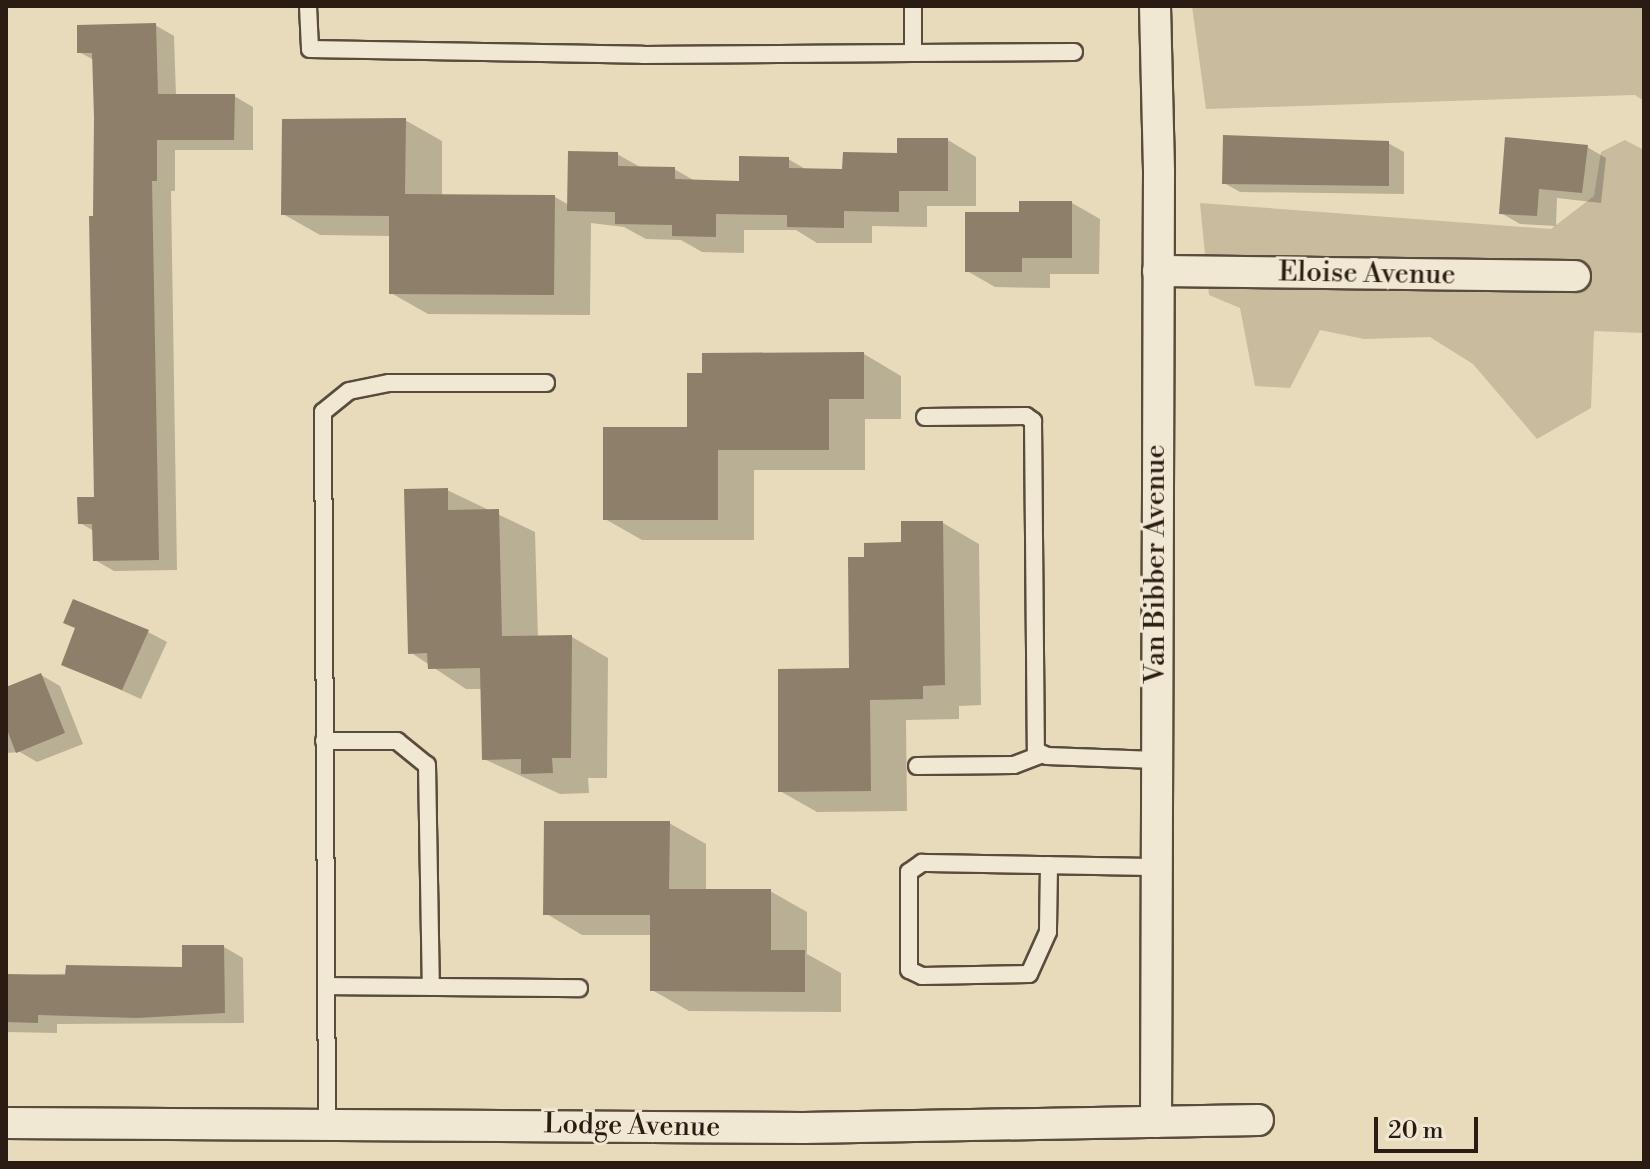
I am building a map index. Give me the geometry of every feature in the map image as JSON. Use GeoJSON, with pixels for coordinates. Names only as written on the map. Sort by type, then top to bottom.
{"type":"FeatureCollection","features":[{"type":"Feature","properties":{"kind":"street","name":"Van Bibber Avenue"},"geometry":{"type":"LineString","coordinates":[[1155,6],[1158,271],[1156,1122]]}},
{"type":"Feature","properties":{"kind":"street","name":"Eloise Avenue"},"geometry":{"type":"LineString","coordinates":[[1158,271],[1575,276]]}},
{"type":"Feature","properties":{"kind":"street","name":"Lodge Avenue"},"geometry":{"type":"LineString","coordinates":[[6,1123],[803,1128],[1258,1120]]}},
{"type":"Feature","properties":{"kind":"lane"},"geometry":{"type":"LineString","coordinates":[[308,6],[310,49],[1074,52]]}},
{"type":"Feature","properties":{"kind":"lane"},"geometry":{"type":"LineString","coordinates":[[913,6],[913,53]]}},
{"type":"Feature","properties":{"kind":"lane"},"geometry":{"type":"LineString","coordinates":[[327,1125],[323,412],[349,391],[389,383],[546,383]]}},
{"type":"Feature","properties":{"kind":"lane"},"geometry":{"type":"LineString","coordinates":[[925,417],[1026,416],[1033,421],[1040,755]]}},
{"type":"Feature","properties":{"kind":"lane"},"geometry":{"type":"LineString","coordinates":[[324,741],[397,741],[427,765],[431,987]]}},
{"type":"Feature","properties":{"kind":"lane"},"geometry":{"type":"LineString","coordinates":[[917,766],[999,766],[1040,755],[1156,760]]}},
{"type":"Feature","properties":{"kind":"lane"},"geometry":{"type":"LineString","coordinates":[[1049,865],[1048,932],[1029,974],[922,976],[909,970],[909,872],[922,863],[1049,865],[1157,867]]}},
{"type":"Feature","properties":{"kind":"lane"},"geometry":{"type":"LineString","coordinates":[[326,986],[579,988]]}},
{"type":"Feature","properties":{"kind":"shaded area"},"geometry":{"type":"Polygon","coordinates":[[[1192,6],[1644,6],[1644,101],[1635,95],[1206,109],[1192,6]]]}},
{"type":"Feature","properties":{"kind":"shaded area"},"geometry":{"type":"Polygon","coordinates":[[[1625,140],[1644,150],[1644,333],[1594,331],[1591,408],[1537,439],[1473,364],[1430,337],[1364,339],[1320,330],[1290,388],[1255,386],[1240,308],[1209,295],[1200,203],[1551,229],[1594,196],[1601,152],[1625,140]]]}},
{"type":"Feature","properties":{"kind":"building"},"geometry":{"type":"Polygon","coordinates":[[[156,23],[158,94],[235,94],[234,140],[157,140],[157,181],[152,181],[159,560],[93,561],[92,524],[78,524],[77,497],[94,497],[89,216],[93,216],[94,117],[92,53],[77,53],[77,25],[156,23]]]}},
{"type":"Feature","properties":{"kind":"building"},"geometry":{"type":"Polygon","coordinates":[[[406,118],[405,194],[555,195],[554,295],[389,294],[389,216],[281,215],[282,119],[406,118]]]}},
{"type":"Feature","properties":{"kind":"building"},"geometry":{"type":"Polygon","coordinates":[[[1223,135],[1389,141],[1389,186],[1222,184],[1223,135]]]}},
{"type":"Feature","properties":{"kind":"building"},"geometry":{"type":"Polygon","coordinates":[[[1505,137],[1588,145],[1582,193],[1539,189],[1537,216],[1499,214],[1505,137]]]}},
{"type":"Feature","properties":{"kind":"building"},"geometry":{"type":"Polygon","coordinates":[[[897,138],[948,138],[948,191],[899,191],[899,212],[844,211],[844,228],[787,227],[787,215],[716,214],[716,237],[672,236],[672,225],[615,224],[615,212],[567,211],[568,151],[618,152],[618,166],[675,167],[675,179],[739,181],[739,156],[789,157],[789,168],[842,169],[843,152],[897,153],[897,138]]]}},
{"type":"Feature","properties":{"kind":"building"},"geometry":{"type":"Polygon","coordinates":[[[1019,201],[1072,201],[1072,258],[1022,258],[1022,272],[965,272],[965,212],[1019,212],[1019,201]]]}},
{"type":"Feature","properties":{"kind":"building"},"geometry":{"type":"Polygon","coordinates":[[[864,352],[864,399],[829,399],[829,450],[718,450],[718,520],[603,520],[603,427],[687,427],[687,373],[702,373],[702,353],[864,352]]]}},
{"type":"Feature","properties":{"kind":"building"},"geometry":{"type":"Polygon","coordinates":[[[448,488],[448,510],[499,509],[502,636],[572,635],[571,758],[552,758],[553,773],[521,774],[521,759],[482,760],[480,668],[428,669],[427,653],[408,654],[404,489],[448,488]]]}},
{"type":"Feature","properties":{"kind":"building"},"geometry":{"type":"Polygon","coordinates":[[[901,521],[943,521],[945,685],[923,686],[923,699],[870,700],[871,791],[778,792],[778,669],[849,668],[848,557],[864,557],[864,543],[901,542],[901,521]]]}},
{"type":"Feature","properties":{"kind":"building"},"geometry":{"type":"Polygon","coordinates":[[[73,599],[149,630],[122,690],[61,665],[75,628],[63,623],[73,599]]]}},
{"type":"Feature","properties":{"kind":"building"},"geometry":{"type":"Polygon","coordinates":[[[41,673],[65,733],[16,753],[6,727],[6,687],[41,673]]]}},
{"type":"Feature","properties":{"kind":"building"},"geometry":{"type":"Polygon","coordinates":[[[544,821],[670,821],[669,889],[771,889],[771,950],[805,950],[805,992],[650,991],[650,915],[543,915],[544,821]]]}},
{"type":"Feature","properties":{"kind":"building"},"geometry":{"type":"Polygon","coordinates":[[[182,945],[224,945],[225,1013],[137,1018],[38,1015],[38,1023],[6,1022],[6,974],[65,975],[66,965],[182,967],[182,945]]]}}]}
